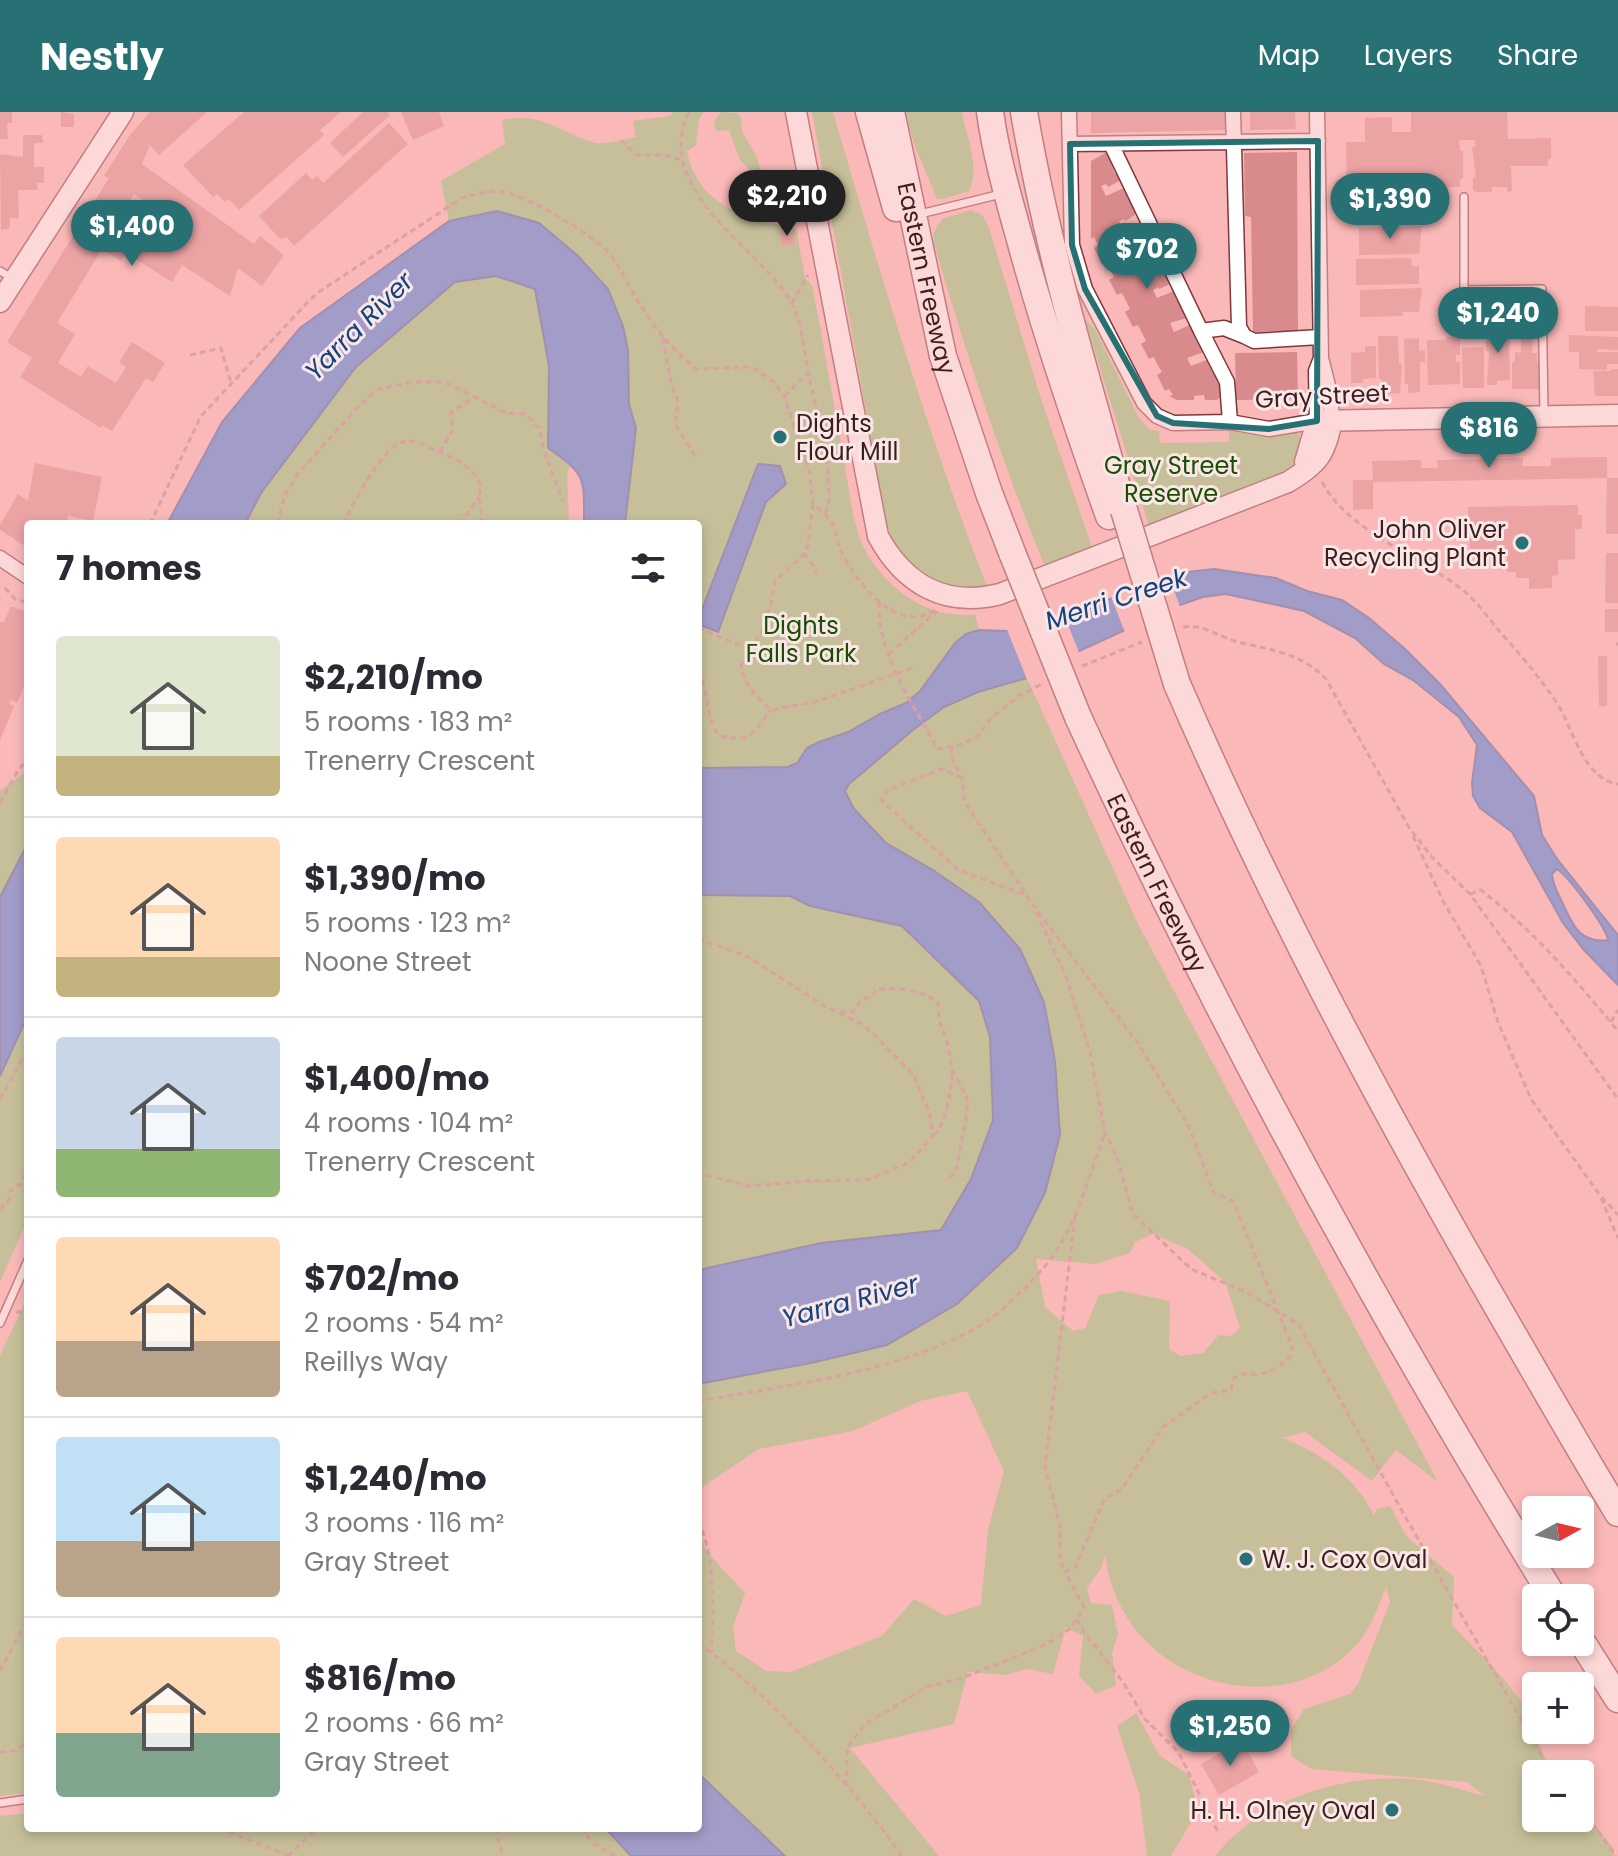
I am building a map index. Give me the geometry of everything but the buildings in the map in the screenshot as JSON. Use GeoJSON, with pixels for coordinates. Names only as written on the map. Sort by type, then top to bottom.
{"type":"FeatureCollection","features":[{"type":"Feature","properties":{"kind":"highway"},"geometry":{"type":"LineString","coordinates":[[869,112],[943,356]]}},
{"type":"Feature","properties":{"kind":"highway","name":"Eastern Freeway"},"geometry":{"type":"LineString","coordinates":[[891,112],[943,356],[989,493],[1078,717],[1189,949],[1273,1111],[1411,1361],[1546,1584]]}},
{"type":"Feature","properties":{"kind":"highway"},"geometry":{"type":"LineString","coordinates":[[990,112],[1007,192],[1068,399],[1116,513],[1177,684],[1257,863],[1336,1018],[1427,1184],[1618,1513]]}},
{"type":"Feature","properties":{"kind":"highway"},"geometry":{"type":"LineString","coordinates":[[1024,112],[1035,180],[1116,513]]}},
{"type":"Feature","properties":{"kind":"highway"},"geometry":{"type":"LineString","coordinates":[[1591,1656],[1618,1699]]}},
{"type":"Feature","properties":{"kind":"street"},"geometry":{"type":"LineString","coordinates":[[0,302],[7,275],[123,112]]}},
{"type":"Feature","properties":{"kind":"street"},"geometry":{"type":"LineString","coordinates":[[796,112],[878,536],[888,555],[912,579],[949,596],[979,598],[1000,594],[1288,482],[1313,467],[1320,458],[1328,441],[1325,420],[1330,393],[1321,358],[1320,337],[1317,112]]}},
{"type":"Feature","properties":{"kind":"street"},"geometry":{"type":"LineString","coordinates":[[1069,112],[1070,144],[1318,141]]}},
{"type":"Feature","properties":{"kind":"street"},"geometry":{"type":"LineString","coordinates":[[1233,112],[1239,327],[1244,336]]}},
{"type":"Feature","properties":{"kind":"street","name":"Gray Street"},"geometry":{"type":"LineString","coordinates":[[1070,144],[1072,245],[1085,289],[1144,403],[1157,416],[1173,423],[1230,422],[1269,429],[1325,420],[1618,415]]}},
{"type":"Feature","properties":{"kind":"street"},"geometry":{"type":"LineString","coordinates":[[1111,144],[1227,382],[1230,422]]}},
{"type":"Feature","properties":{"kind":"street"},"geometry":{"type":"LineString","coordinates":[[1201,331],[1224,328],[1254,341],[1320,337]]}},
{"type":"Feature","properties":{"kind":"street"},"geometry":{"type":"LineString","coordinates":[[0,558],[24,574]]}},
{"type":"Feature","properties":{"kind":"lane"},"geometry":{"type":"LineString","coordinates":[[914,216],[1007,192]]}},
{"type":"Feature","properties":{"kind":"lane"},"geometry":{"type":"LineString","coordinates":[[1464,197],[1464,290],[1542,289],[1544,416]]}},
{"type":"Feature","properties":{"kind":"lane"},"geometry":{"type":"LineString","coordinates":[[0,1323],[24,1269]]}},
{"type":"Feature","properties":{"kind":"lane"},"geometry":{"type":"LineString","coordinates":[[0,1803],[24,1800]]}},
{"type":"Feature","properties":{"kind":"path"},"geometry":{"type":"LineString","coordinates":[[689,112],[682,135],[684,161],[697,194],[717,222],[779,283],[792,303],[798,320],[818,413],[829,489],[825,515]]}},
{"type":"Feature","properties":{"kind":"path"},"geometry":{"type":"LineString","coordinates":[[621,140],[636,155],[665,155],[684,161]]}},
{"type":"Feature","properties":{"kind":"path"},"geometry":{"type":"LineString","coordinates":[[152,520],[201,416],[317,293],[462,198],[483,192],[503,192],[524,199],[567,222],[607,251],[663,338],[697,369],[752,367],[774,382],[784,396],[809,469],[813,504],[808,545],[804,553],[775,580],[762,631],[741,665],[752,694],[771,710]]}},
{"type":"Feature","properties":{"kind":"path"},"geometry":{"type":"LineString","coordinates":[[792,303],[810,273]]}},
{"type":"Feature","properties":{"kind":"path"},"geometry":{"type":"LineString","coordinates":[[663,338],[671,384],[678,401],[675,424],[696,457]]}},
{"type":"Feature","properties":{"kind":"path"},"geometry":{"type":"LineString","coordinates":[[190,355],[221,348],[231,384]]}},
{"type":"Feature","properties":{"kind":"path"},"geometry":{"type":"LineString","coordinates":[[784,396],[809,372]]}},
{"type":"Feature","properties":{"kind":"path"},"geometry":{"type":"LineString","coordinates":[[278,520],[285,495],[297,475],[328,439],[376,390],[412,382],[444,382],[506,413],[525,414],[539,428],[545,454],[563,501]]}},
{"type":"Feature","properties":{"kind":"path"},"geometry":{"type":"LineString","coordinates":[[440,452],[453,429],[451,412],[475,397]]}},
{"type":"Feature","properties":{"kind":"path"},"geometry":{"type":"LineString","coordinates":[[345,520],[357,495],[395,445],[406,441],[420,443],[464,463],[481,485],[482,520]]}},
{"type":"Feature","properties":{"kind":"path"},"geometry":{"type":"LineString","coordinates":[[1320,479],[1331,499],[1348,516],[1467,594],[1543,684],[1563,714],[1572,738],[1586,759],[1599,775],[1618,784]]}},
{"type":"Feature","properties":{"kind":"path"},"geometry":{"type":"LineString","coordinates":[[463,520],[479,497]]}},
{"type":"Feature","properties":{"kind":"path"},"geometry":{"type":"LineString","coordinates":[[813,504],[834,527],[859,581],[880,602],[892,611],[918,616],[937,609],[889,654]]}},
{"type":"Feature","properties":{"kind":"path"},"geometry":{"type":"LineString","coordinates":[[804,553],[818,579]]}},
{"type":"Feature","properties":{"kind":"path"},"geometry":{"type":"LineString","coordinates":[[5,588],[8,595],[24,602]]}},
{"type":"Feature","properties":{"kind":"path"},"geometry":{"type":"LineString","coordinates":[[880,602],[879,615],[889,654],[937,749],[963,744],[979,735],[990,719],[1020,695],[1044,684]]}},
{"type":"Feature","properties":{"kind":"path"},"geometry":{"type":"LineString","coordinates":[[1180,628],[1191,626],[1217,631],[1227,638],[1263,645],[1313,665],[1326,679],[1410,829],[1443,901],[1481,966],[1498,1022],[1531,1099],[1599,1194],[1618,1215]]}},
{"type":"Feature","properties":{"kind":"path"},"geometry":{"type":"LineString","coordinates":[[702,630],[749,649]]}},
{"type":"Feature","properties":{"kind":"path"},"geometry":{"type":"LineString","coordinates":[[1070,672],[1152,638]]}},
{"type":"Feature","properties":{"kind":"path"},"geometry":{"type":"LineString","coordinates":[[702,678],[714,728],[718,735],[735,740],[754,733],[771,710],[815,702],[913,668]]}},
{"type":"Feature","properties":{"kind":"path"},"geometry":{"type":"LineString","coordinates":[[951,747],[952,759],[962,778],[964,801],[1032,904],[1138,1043],[1188,1125],[1214,1193],[1233,1201],[1292,1346],[1290,1357],[1276,1369],[1259,1374],[1244,1372],[1234,1378],[1231,1390],[1212,1393],[1163,1427],[1122,1489],[1105,1498],[1075,1568],[1065,1572]]}},
{"type":"Feature","properties":{"kind":"path"},"geometry":{"type":"LineString","coordinates":[[0,803],[24,763]]}},
{"type":"Feature","properties":{"kind":"path"},"geometry":{"type":"LineString","coordinates":[[962,778],[942,769],[888,790],[881,800],[958,870],[1026,895]]}},
{"type":"Feature","properties":{"kind":"path"},"geometry":{"type":"LineString","coordinates":[[1410,829],[1432,857],[1470,894],[1618,1099]]}},
{"type":"Feature","properties":{"kind":"path"},"geometry":{"type":"LineString","coordinates":[[1470,894],[1481,890],[1521,921],[1551,951],[1618,1031]]}},
{"type":"Feature","properties":{"kind":"path"},"geometry":{"type":"LineString","coordinates":[[1032,904],[1065,974],[1090,1052],[1105,1133],[1116,1154],[1133,1214],[1191,1269],[1248,1293],[1298,1324],[1544,1760]]}},
{"type":"Feature","properties":{"kind":"path"},"geometry":{"type":"LineString","coordinates":[[702,940],[747,956],[864,1025],[913,1074],[929,1112],[933,1135]]}},
{"type":"Feature","properties":{"kind":"path"},"geometry":{"type":"LineString","coordinates":[[702,1174],[749,1186],[867,1180],[910,1162],[939,1132],[952,1089],[952,1070],[948,1044],[939,1020],[938,1003],[932,998],[907,991],[881,989],[861,1000],[853,1012],[836,1011]]}},
{"type":"Feature","properties":{"kind":"path"},"geometry":{"type":"LineString","coordinates":[[1611,1022],[1617,1011]]}},
{"type":"Feature","properties":{"kind":"path"},"geometry":{"type":"LineString","coordinates":[[0,1099],[24,1056]]}},
{"type":"Feature","properties":{"kind":"path"},"geometry":{"type":"LineString","coordinates":[[946,1182],[956,1171],[967,1113],[967,1097],[952,1070]]}},
{"type":"Feature","properties":{"kind":"path"},"geometry":{"type":"LineString","coordinates":[[702,1400],[763,1390],[920,1354],[991,1319],[1047,1265],[1075,1216],[1105,1133]]}},
{"type":"Feature","properties":{"kind":"path"},"geometry":{"type":"LineString","coordinates":[[0,1209],[9,1200],[10,1191],[21,1184],[24,1177]]}},
{"type":"Feature","properties":{"kind":"path"},"geometry":{"type":"LineString","coordinates":[[1599,1194],[1618,1238]]}},
{"type":"Feature","properties":{"kind":"path"},"geometry":{"type":"LineString","coordinates":[[847,1786],[847,1748],[865,1724],[927,1687],[962,1678],[1047,1644],[1071,1628],[1084,1607],[1060,1560],[1060,1525],[1045,1467],[1075,1216]]}},
{"type":"Feature","properties":{"kind":"path"},"geometry":{"type":"LineString","coordinates":[[702,1529],[707,1539],[712,1594],[712,1653]]}},
{"type":"Feature","properties":{"kind":"path"},"geometry":{"type":"LineString","coordinates":[[1077,1618],[1084,1632],[1123,1682],[1145,1719],[1179,1753],[1219,1834]]}},
{"type":"Feature","properties":{"kind":"path"},"geometry":{"type":"LineString","coordinates":[[0,1671],[24,1626]]}},
{"type":"Feature","properties":{"kind":"path"},"geometry":{"type":"LineString","coordinates":[[702,1646],[791,1725],[872,1814],[902,1856]]}},
{"type":"Feature","properties":{"kind":"path"},"geometry":{"type":"LineString","coordinates":[[0,1752],[15,1751],[24,1744]]}},
{"type":"Feature","properties":{"kind":"path"},"geometry":{"type":"LineString","coordinates":[[1594,1826],[1616,1856]]}},
{"type":"Feature","properties":{"kind":"path"},"geometry":{"type":"LineString","coordinates":[[229,1832],[289,1856],[313,1832]]}},
{"type":"Feature","properties":{"kind":"path"},"geometry":{"type":"LineString","coordinates":[[496,1832],[503,1856]]}},
{"type":"Feature","properties":{"kind":"path"},"geometry":{"type":"LineString","coordinates":[[583,1832],[593,1843],[615,1856]]}},
{"type":"Feature","properties":{"kind":"highlighted area"},"geometry":{"type":"Polygon","coordinates":[[[1318,141],[1317,421],[1269,429],[1173,423],[1157,416],[1085,289],[1072,245],[1070,144],[1318,141]]]}},
{"type":"Feature","properties":{"kind":"green space","name":"Dights Falls Park"},"geometry":{"type":"Polygon","coordinates":[[[673,112],[704,112],[699,119],[696,145],[687,151],[693,170],[713,197],[743,215],[796,228],[805,278],[812,285],[853,516],[865,550],[885,577],[911,599],[942,612],[975,614],[979,630],[953,647],[912,698],[851,731],[816,743],[788,767],[702,768],[702,520],[625,520],[636,428],[629,404],[628,350],[623,326],[497,211],[449,221],[441,181],[505,144],[502,120],[539,121],[580,138],[602,143],[636,137],[633,121],[670,116],[673,112]]]}},
{"type":"Feature","properties":{"kind":"green space"},"geometry":{"type":"Polygon","coordinates":[[[721,112],[738,113],[741,118],[742,131],[766,183],[761,190],[755,191],[759,180],[740,160],[729,130],[716,131],[714,122],[721,112]]]}},
{"type":"Feature","properties":{"kind":"green space"},"geometry":{"type":"Polygon","coordinates":[[[812,112],[833,112],[925,414],[989,592],[933,583],[896,554],[885,516],[812,112]]]}},
{"type":"Feature","properties":{"kind":"green space"},"geometry":{"type":"Polygon","coordinates":[[[904,112],[962,112],[974,172],[969,191],[937,199],[904,112]]]}},
{"type":"Feature","properties":{"kind":"green space"},"geometry":{"type":"Polygon","coordinates":[[[971,210],[982,215],[988,225],[1041,399],[1093,550],[1046,569],[986,408],[934,243],[934,232],[942,219],[971,210]]]}},
{"type":"Feature","properties":{"kind":"green space"},"geometry":{"type":"Polygon","coordinates":[[[496,276],[535,289],[549,366],[548,448],[573,465],[567,471],[569,520],[247,520],[261,493],[356,367],[455,282],[496,276]]]}},
{"type":"Feature","properties":{"kind":"green space","name":"Gray Street Reserve"},"geometry":{"type":"Polygon","coordinates":[[[1085,319],[1095,329],[1139,418],[1150,430],[1159,431],[1160,443],[1229,442],[1229,430],[1267,434],[1297,427],[1299,436],[1309,442],[1294,468],[1149,526],[1085,319]]]}},
{"type":"Feature","properties":{"kind":"green space"},"geometry":{"type":"Polygon","coordinates":[[[1027,678],[1138,924],[1438,1482],[1396,1450],[1372,1481],[1305,1432],[1283,1438],[1311,1451],[1336,1468],[1357,1489],[1374,1516],[1377,1509],[1390,1506],[1407,1537],[1454,1577],[1452,1625],[1519,1699],[1522,1704],[1522,1744],[1539,1744],[1545,1760],[1522,1760],[1522,1832],[1594,1832],[1594,1824],[1614,1849],[1614,1856],[1215,1856],[1234,1835],[1257,1818],[1281,1804],[1335,1785],[1364,1780],[1420,1780],[1485,1796],[1467,1782],[1311,1769],[1291,1756],[1291,1730],[1304,1709],[1350,1694],[1358,1684],[1390,1602],[1386,1587],[1366,1632],[1332,1666],[1306,1679],[1277,1686],[1248,1686],[1218,1682],[1190,1672],[1164,1657],[1142,1637],[1117,1599],[1105,1555],[1100,1570],[1087,1588],[1091,1603],[1112,1605],[1118,1634],[1112,1653],[1116,1685],[1096,1694],[1079,1676],[1083,1636],[1066,1627],[1053,1674],[1027,1669],[1005,1675],[968,1672],[954,1724],[850,1748],[939,1856],[785,1856],[702,1777],[702,1537],[706,1551],[745,1593],[733,1627],[736,1651],[766,1671],[791,1672],[882,1636],[914,1599],[946,1616],[981,1605],[988,1530],[1004,1471],[967,1391],[920,1401],[853,1431],[759,1449],[702,1487],[702,1383],[888,1345],[957,1304],[1060,1135],[1055,1061],[1044,1002],[933,870],[886,843],[854,809],[845,791],[849,784],[919,723],[964,698],[1027,678]],[[1153,1234],[1135,1242],[1130,1253],[1095,1264],[1036,1259],[1045,1307],[1073,1331],[1085,1328],[1099,1295],[1121,1291],[1170,1301],[1169,1349],[1180,1356],[1203,1353],[1219,1335],[1231,1336],[1240,1328],[1225,1282],[1188,1249],[1153,1234]]]}},
{"type":"Feature","properties":{"kind":"green space"},"geometry":{"type":"Polygon","coordinates":[[[24,773],[24,851],[0,897],[0,791],[24,773]]]}},
{"type":"Feature","properties":{"kind":"green space"},"geometry":{"type":"Polygon","coordinates":[[[702,895],[790,896],[810,906],[902,926],[979,1001],[990,1037],[993,1120],[971,1179],[941,1230],[821,1243],[702,1269],[702,895]]]}},
{"type":"Feature","properties":{"kind":"green space"},"geometry":{"type":"Polygon","coordinates":[[[24,1024],[24,1228],[0,1282],[0,1076],[24,1024]]]}},
{"type":"Feature","properties":{"kind":"green space"},"geometry":{"type":"Polygon","coordinates":[[[24,1304],[24,1793],[0,1796],[0,1356],[24,1304]]]}},
{"type":"Feature","properties":{"kind":"green space"},"geometry":{"type":"Polygon","coordinates":[[[1136,1713],[1160,1756],[1189,1775],[1198,1810],[1171,1856],[1147,1856],[1139,1793],[1117,1726],[1136,1713]]]}},
{"type":"Feature","properties":{"kind":"green space"},"geometry":{"type":"Polygon","coordinates":[[[24,1813],[24,1832],[609,1832],[631,1856],[0,1856],[0,1816],[24,1813]]]}},
{"type":"Feature","properties":{"kind":"water","name":"Yarra River"},"geometry":{"type":"Polygon","coordinates":[[[497,211],[539,223],[577,255],[608,289],[623,326],[628,350],[629,404],[636,428],[625,520],[584,520],[581,479],[570,465],[548,448],[549,366],[535,289],[496,276],[455,282],[356,367],[261,493],[247,520],[169,520],[222,422],[300,328],[449,221],[497,211]]]}},
{"type":"Feature","properties":{"kind":"water"},"geometry":{"type":"Polygon","coordinates":[[[758,464],[780,466],[786,484],[766,502],[718,632],[702,626],[702,610],[758,464]]]}},
{"type":"Feature","properties":{"kind":"water"},"geometry":{"type":"Polygon","coordinates":[[[1214,569],[1276,578],[1307,591],[1342,600],[1369,618],[1440,684],[1534,796],[1542,835],[1557,859],[1618,935],[1618,985],[1563,923],[1512,832],[1480,808],[1473,796],[1472,783],[1477,745],[1459,717],[1413,680],[1384,664],[1355,638],[1304,611],[1226,594],[1203,597],[1079,651],[1027,678],[978,692],[944,707],[913,730],[849,784],[845,791],[854,809],[886,843],[979,902],[1020,949],[1044,1002],[1055,1061],[1060,1135],[1045,1193],[1017,1248],[957,1304],[887,1345],[702,1383],[702,1269],[821,1243],[941,1230],[971,1179],[993,1120],[990,1037],[979,1001],[902,926],[810,906],[790,896],[702,895],[702,768],[788,767],[797,763],[807,748],[848,732],[906,703],[920,691],[955,643],[966,634],[979,630],[1008,631],[1065,616],[1178,573],[1214,569]],[[1557,869],[1552,874],[1574,926],[1591,939],[1608,940],[1594,914],[1557,869]]]}},
{"type":"Feature","properties":{"kind":"water"},"geometry":{"type":"Polygon","coordinates":[[[24,851],[24,1024],[0,1076],[0,897],[24,851]]]}},
{"type":"Feature","properties":{"kind":"water"},"geometry":{"type":"Polygon","coordinates":[[[702,1777],[785,1856],[631,1856],[609,1832],[702,1832],[702,1777]]]}},
{"type":"Feature","properties":{"kind":"pier"},"geometry":{"type":"Polygon","coordinates":[[[1167,572],[1181,609],[1126,635],[1110,594],[1167,572]]]}},
{"type":"Feature","properties":{"kind":"pier"},"geometry":{"type":"Polygon","coordinates":[[[1063,612],[1080,655],[1028,682],[1006,627],[1063,612]]]}},
{"type":"Feature","properties":{"kind":"place","name":"Dights Flour Mill"},"geometry":{"type":"Point","coordinates":[780,437]}},
{"type":"Feature","properties":{"kind":"place","name":"John Oliver Recycling Plant"},"geometry":{"type":"Point","coordinates":[1522,543]}},
{"type":"Feature","properties":{"kind":"place","name":"W. J. Cox Oval"},"geometry":{"type":"Point","coordinates":[1246,1559]}},
{"type":"Feature","properties":{"kind":"place","name":"H. H. Olney Oval"},"geometry":{"type":"Point","coordinates":[1392,1810]}},
{"type":"Feature","properties":{"kind":"water label","name":"Merri Creek"},"geometry":{"type":"Point","coordinates":[1116,599]}}]}
